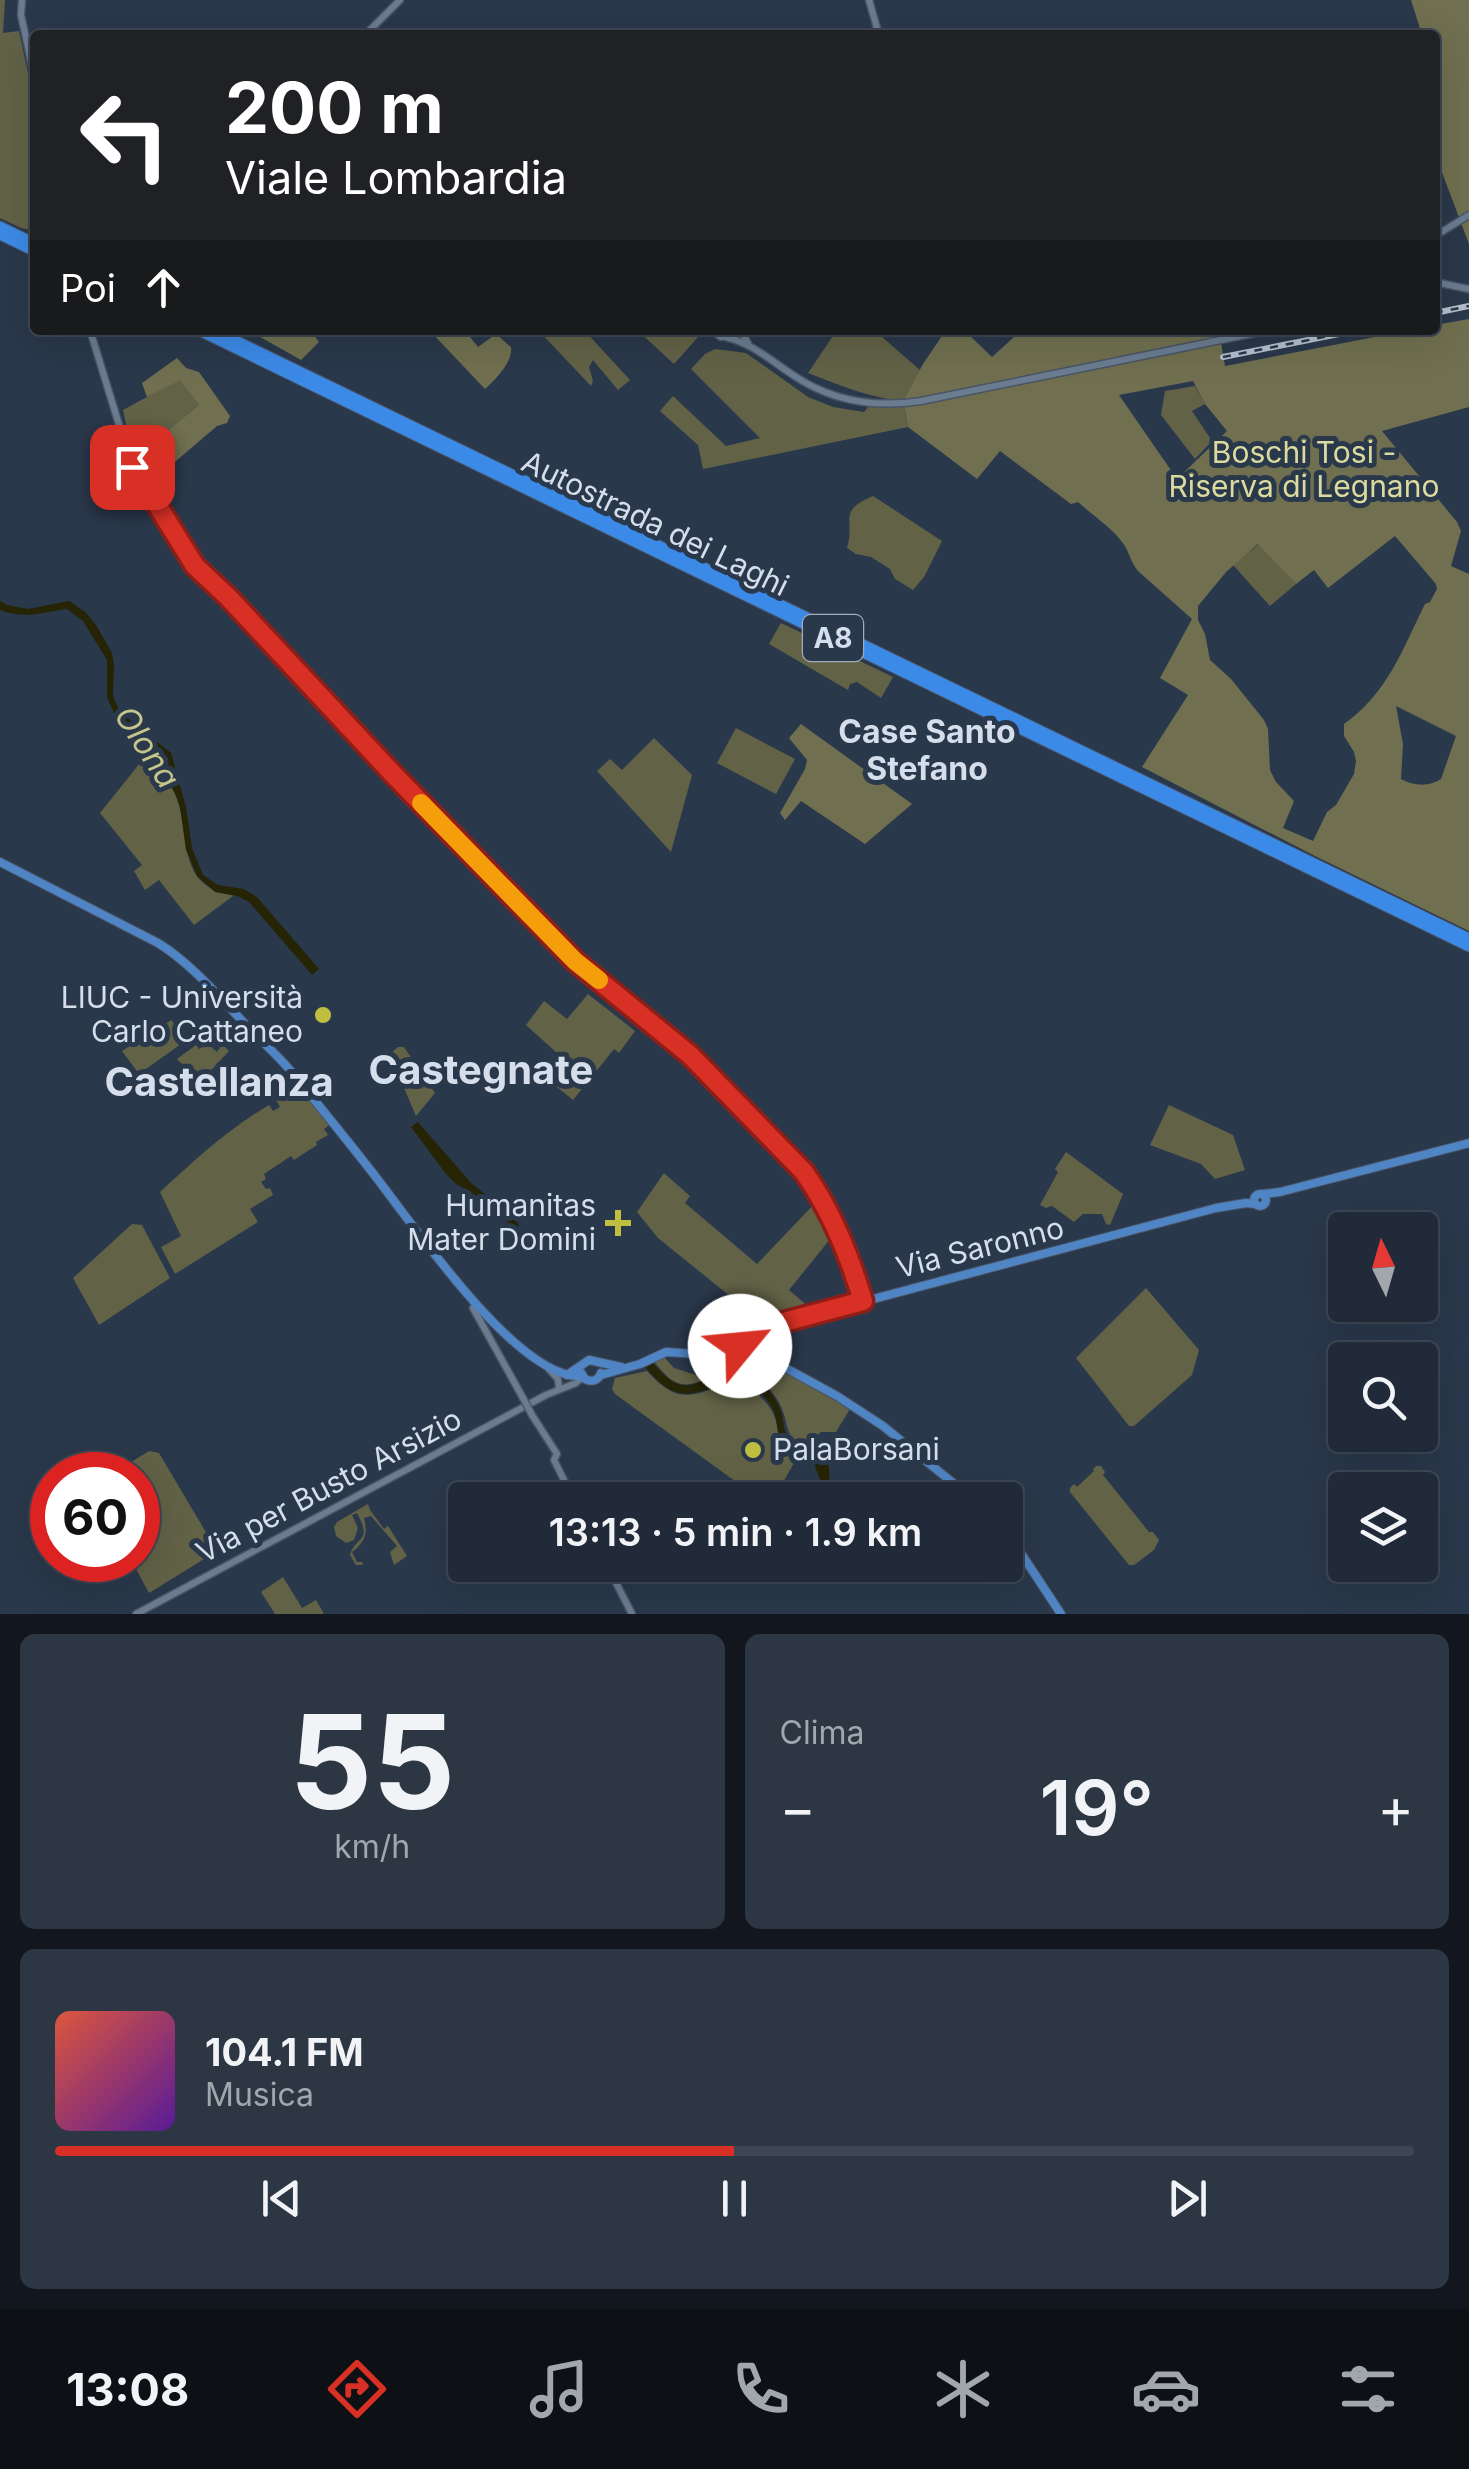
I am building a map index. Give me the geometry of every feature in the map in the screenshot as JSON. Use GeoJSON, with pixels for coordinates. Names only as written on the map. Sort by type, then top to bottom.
{"type":"FeatureCollection","features":[{"type":"Feature","properties":{"kind":"highway"},"geometry":{"type":"LineString","coordinates":[[0,226],[30,241]]}},
{"type":"Feature","properties":{"kind":"highway"},"geometry":{"type":"LineString","coordinates":[[0,235],[30,250]]}},
{"type":"Feature","properties":{"kind":"highway","name":"Autostrada dei Laghi"},"geometry":{"type":"LineString","coordinates":[[207,335],[1469,947]]}},
{"type":"Feature","properties":{"kind":"highway","name":"Autostrada dei Laghi"},"geometry":{"type":"LineString","coordinates":[[225,335],[1469,938]]}},
{"type":"Feature","properties":{"kind":"main road"},"geometry":{"type":"LineString","coordinates":[[0,862],[166,948],[189,967],[292,1073],[446,1270],[500,1328],[546,1366],[565,1375],[596,1380],[602,1368],[598,1363]]}},
{"type":"Feature","properties":{"kind":"main road","name":"Via Saronno"},"geometry":{"type":"LineString","coordinates":[[702,1356],[715,1350],[724,1336],[731,1334],[1098,1240],[1138,1225],[1262,1198],[1469,1143]]}},
{"type":"Feature","properties":{"kind":"main road","name":"Via Saronno"},"geometry":{"type":"LineString","coordinates":[[730,1352],[758,1329]]}},
{"type":"Feature","properties":{"kind":"main road"},"geometry":{"type":"LineString","coordinates":[[758,1329],[751,1343],[772,1360],[855,1407],[952,1482]]}},
{"type":"Feature","properties":{"kind":"main road"},"geometry":{"type":"LineString","coordinates":[[731,1334],[738,1337],[746,1350],[772,1360]]}},
{"type":"Feature","properties":{"kind":"main road"},"geometry":{"type":"LineString","coordinates":[[721,1342],[730,1352]]}},
{"type":"Feature","properties":{"kind":"main road"},"geometry":{"type":"LineString","coordinates":[[600,1375],[666,1352],[758,1355]]}},
{"type":"Feature","properties":{"kind":"main road"},"geometry":{"type":"LineString","coordinates":[[583,1375],[589,1360],[626,1367]]}},
{"type":"Feature","properties":{"kind":"main road"},"geometry":{"type":"LineString","coordinates":[[1023,1556],[1061,1614]]}},
{"type":"Feature","properties":{"kind":"street"},"geometry":{"type":"LineString","coordinates":[[22,0],[30,55]]}},
{"type":"Feature","properties":{"kind":"street"},"geometry":{"type":"LineString","coordinates":[[370,30],[400,0]]}},
{"type":"Feature","properties":{"kind":"street"},"geometry":{"type":"LineString","coordinates":[[869,0],[878,30]]}},
{"type":"Feature","properties":{"kind":"street"},"geometry":{"type":"LineString","coordinates":[[1440,233],[1469,215]]}},
{"type":"Feature","properties":{"kind":"street"},"geometry":{"type":"LineString","coordinates":[[1440,282],[1469,289]]}},
{"type":"Feature","properties":{"kind":"street"},"geometry":{"type":"LineString","coordinates":[[92,335],[132,467],[195,566],[575,961],[690,1055],[804,1172],[836,1226],[863,1301]]}},
{"type":"Feature","properties":{"kind":"street"},"geometry":{"type":"LineString","coordinates":[[717,335],[749,344]]}},
{"type":"Feature","properties":{"kind":"street"},"geometry":{"type":"LineString","coordinates":[[741,335],[800,380],[822,391],[887,405],[920,402],[1246,335]]}},
{"type":"Feature","properties":{"kind":"street"},"geometry":{"type":"LineString","coordinates":[[476,1304],[473,1308],[557,1454],[554,1460],[565,1482]]}},
{"type":"Feature","properties":{"kind":"street"},"geometry":{"type":"LineString","coordinates":[[546,1366],[558,1379],[559,1390]]}},
{"type":"Feature","properties":{"kind":"street","name":"Via per Busto Arsizio"},"geometry":{"type":"LineString","coordinates":[[138,1613],[576,1383],[583,1375]]}},
{"type":"Feature","properties":{"kind":"street","name":"Via per Busto Arsizio"},"geometry":{"type":"LineString","coordinates":[[540,1400],[578,1386],[583,1375]]}},
{"type":"Feature","properties":{"kind":"street"},"geometry":{"type":"LineString","coordinates":[[616,1582],[632,1614]]}},
{"type":"Feature","properties":{"kind":"green space"},"geometry":{"type":"Polygon","coordinates":[[[0,0],[5,0],[3,33],[19,31],[30,83],[30,230],[0,218],[0,0]]]}},
{"type":"Feature","properties":{"kind":"green space"},"geometry":{"type":"Polygon","coordinates":[[[1411,0],[1469,0],[1469,244],[1440,167],[1440,30],[1420,30],[1411,0]]]}},
{"type":"Feature","properties":{"kind":"green space","name":"Boschi Tosi - Riserva di Legnano"},"geometry":{"type":"Polygon","coordinates":[[[1469,319],[1469,407],[1382,431],[1457,522],[1461,531],[1451,566],[1469,574],[1469,931],[1142,767],[1188,695],[1160,678],[1192,619],[1138,571],[1118,537],[1078,502],[1071,504],[1000,451],[977,479],[908,427],[903,401],[943,335],[969,335],[992,357],[1016,335],[1229,335],[1220,337],[1225,366],[1385,335],[1440,335],[1440,324],[1469,319]],[[1193,381],[1119,395],[1177,479],[1227,431],[1205,404],[1193,381]],[[1395,536],[1328,588],[1314,570],[1296,584],[1258,544],[1226,572],[1198,606],[1198,620],[1210,660],[1231,679],[1268,729],[1270,770],[1294,801],[1283,828],[1313,841],[1327,812],[1336,805],[1354,774],[1356,761],[1344,736],[1344,724],[1383,684],[1425,604],[1437,589],[1395,536]],[[1396,706],[1403,744],[1401,779],[1416,784],[1436,782],[1441,779],[1456,736],[1396,706]]]}},
{"type":"Feature","properties":{"kind":"green space"},"geometry":{"type":"Polygon","coordinates":[[[257,335],[314,335],[319,342],[301,360],[257,335]]]}},
{"type":"Feature","properties":{"kind":"green space"},"geometry":{"type":"Polygon","coordinates":[[[434,335],[471,335],[478,347],[497,335],[511,347],[507,364],[485,389],[434,335]]]}},
{"type":"Feature","properties":{"kind":"green space"},"geometry":{"type":"Polygon","coordinates":[[[543,335],[589,335],[630,380],[618,390],[593,360],[589,367],[591,386],[543,335]]]}},
{"type":"Feature","properties":{"kind":"green space"},"geometry":{"type":"Polygon","coordinates":[[[642,335],[699,335],[674,364],[642,335]]]}},
{"type":"Feature","properties":{"kind":"green space"},"geometry":{"type":"Polygon","coordinates":[[[834,335],[880,335],[920,370],[903,401],[867,394],[808,373],[834,335]]]}},
{"type":"Feature","properties":{"kind":"green space"},"geometry":{"type":"Polygon","coordinates":[[[715,349],[746,353],[808,397],[833,407],[864,412],[868,407],[904,407],[908,427],[703,469],[698,445],[660,411],[673,396],[726,446],[760,438],[691,369],[715,349]]]}},
{"type":"Feature","properties":{"kind":"green space"},"geometry":{"type":"Polygon","coordinates":[[[177,358],[186,368],[199,372],[230,416],[227,423],[217,426],[163,472],[140,466],[133,458],[199,405],[180,380],[147,397],[142,383],[177,358]]]}},
{"type":"Feature","properties":{"kind":"green space"},"geometry":{"type":"Polygon","coordinates":[[[180,379],[199,405],[133,458],[123,410],[180,379]]]}},
{"type":"Feature","properties":{"kind":"green space"},"geometry":{"type":"Polygon","coordinates":[[[1195,386],[1205,404],[1192,411],[1212,441],[1195,459],[1161,415],[1165,391],[1195,386]]]}},
{"type":"Feature","properties":{"kind":"green space"},"geometry":{"type":"Polygon","coordinates":[[[873,496],[942,541],[913,590],[895,579],[890,569],[847,548],[851,512],[873,496]]]}},
{"type":"Feature","properties":{"kind":"green space"},"geometry":{"type":"Polygon","coordinates":[[[1259,544],[1296,584],[1270,606],[1233,565],[1259,544]]]}},
{"type":"Feature","properties":{"kind":"green space"},"geometry":{"type":"Polygon","coordinates":[[[781,623],[893,677],[881,698],[857,682],[850,684],[848,690],[769,644],[781,623]]]}},
{"type":"Feature","properties":{"kind":"green space"},"geometry":{"type":"Polygon","coordinates":[[[801,724],[912,804],[865,844],[801,801],[785,820],[780,813],[807,760],[789,738],[801,724]]]}},
{"type":"Feature","properties":{"kind":"green space"},"geometry":{"type":"Polygon","coordinates":[[[736,728],[795,759],[776,794],[717,763],[736,728]]]}},
{"type":"Feature","properties":{"kind":"green space"},"geometry":{"type":"Polygon","coordinates":[[[654,738],[692,775],[671,852],[597,771],[610,759],[622,770],[654,738]]]}},
{"type":"Feature","properties":{"kind":"green space"},"geometry":{"type":"Polygon","coordinates":[[[148,753],[177,799],[195,873],[204,884],[237,896],[194,925],[159,880],[145,890],[134,871],[142,865],[100,813],[148,753]]]}},
{"type":"Feature","properties":{"kind":"green space"},"geometry":{"type":"Polygon","coordinates":[[[588,994],[635,1031],[619,1053],[614,1049],[573,1100],[541,1074],[557,1053],[526,1025],[544,1001],[567,1019],[588,994]]]}},
{"type":"Feature","properties":{"kind":"green space"},"geometry":{"type":"Polygon","coordinates":[[[171,1020],[188,1039],[139,1074],[122,1051],[139,1040],[143,1032],[147,1038],[171,1020]]]}},
{"type":"Feature","properties":{"kind":"green space"},"geometry":{"type":"Polygon","coordinates":[[[212,1034],[211,1047],[217,1052],[222,1044],[229,1051],[200,1082],[177,1059],[196,1045],[199,1049],[206,1045],[204,1040],[212,1034]]]}},
{"type":"Feature","properties":{"kind":"green space"},"geometry":{"type":"Polygon","coordinates":[[[398,1047],[404,1047],[435,1093],[416,1116],[399,1076],[384,1059],[398,1047]]]}},
{"type":"Feature","properties":{"kind":"green space"},"geometry":{"type":"Polygon","coordinates":[[[287,1088],[294,1097],[303,1092],[329,1125],[324,1129],[328,1135],[294,1160],[291,1156],[264,1174],[266,1179],[261,1182],[273,1195],[250,1209],[258,1222],[175,1274],[161,1247],[181,1236],[160,1192],[239,1124],[269,1105],[273,1111],[280,1107],[274,1096],[287,1088]]]}},
{"type":"Feature","properties":{"kind":"green space"},"geometry":{"type":"Polygon","coordinates":[[[1169,1105],[1233,1135],[1245,1170],[1215,1179],[1201,1164],[1150,1145],[1169,1105]]]}},
{"type":"Feature","properties":{"kind":"green space"},"geometry":{"type":"Polygon","coordinates":[[[1066,1152],[1123,1194],[1110,1225],[1102,1214],[1083,1214],[1074,1222],[1052,1206],[1040,1205],[1066,1152]]]}},
{"type":"Feature","properties":{"kind":"green space"},"geometry":{"type":"Polygon","coordinates":[[[664,1173],[690,1196],[685,1203],[757,1264],[818,1200],[835,1233],[789,1290],[809,1307],[762,1322],[658,1238],[637,1212],[664,1173]]]}},
{"type":"Feature","properties":{"kind":"green space"},"geometry":{"type":"Polygon","coordinates":[[[132,1224],[142,1225],[170,1278],[99,1325],[73,1278],[132,1224]]]}},
{"type":"Feature","properties":{"kind":"green space"},"geometry":{"type":"Polygon","coordinates":[[[1146,1288],[1199,1350],[1192,1375],[1134,1426],[1129,1426],[1076,1358],[1146,1288]]]}},
{"type":"Feature","properties":{"kind":"green space"},"geometry":{"type":"Polygon","coordinates":[[[664,1357],[674,1368],[696,1375],[730,1361],[768,1362],[850,1409],[836,1432],[821,1432],[806,1446],[791,1437],[777,1399],[752,1374],[731,1368],[697,1383],[678,1383],[654,1362],[664,1357]]]}},
{"type":"Feature","properties":{"kind":"green space"},"geometry":{"type":"Polygon","coordinates":[[[647,1371],[669,1390],[689,1395],[737,1379],[762,1398],[773,1413],[786,1452],[798,1456],[783,1482],[736,1482],[615,1394],[615,1378],[647,1371]]]}},
{"type":"Feature","properties":{"kind":"green space"},"geometry":{"type":"Polygon","coordinates":[[[160,1455],[217,1551],[149,1593],[143,1582],[160,1582],[160,1455]]]}},
{"type":"Feature","properties":{"kind":"green space"},"geometry":{"type":"Polygon","coordinates":[[[1096,1466],[1101,1466],[1103,1475],[1159,1540],[1154,1550],[1134,1565],[1129,1565],[1070,1492],[1096,1466]]]}},
{"type":"Feature","properties":{"kind":"green space"},"geometry":{"type":"Polygon","coordinates":[[[368,1504],[407,1556],[394,1565],[390,1552],[397,1546],[371,1516],[364,1518],[366,1529],[364,1537],[352,1552],[362,1565],[356,1565],[350,1555],[364,1529],[357,1513],[352,1515],[358,1528],[354,1540],[346,1543],[336,1536],[337,1522],[368,1504]]]}},
{"type":"Feature","properties":{"kind":"green space"},"geometry":{"type":"Polygon","coordinates":[[[283,1577],[302,1608],[316,1600],[324,1614],[275,1614],[261,1592],[283,1577]]]}},
{"type":"Feature","properties":{"kind":"water","name":"Olona"},"geometry":{"type":"Polygon","coordinates":[[[0,601],[28,609],[69,601],[96,625],[112,653],[113,696],[120,712],[171,753],[192,848],[203,875],[218,885],[244,889],[257,897],[319,969],[312,975],[249,902],[215,892],[197,876],[186,850],[175,793],[144,747],[118,722],[107,697],[107,660],[83,621],[67,609],[9,613],[0,610],[0,601]]]}},
{"type":"Feature","properties":{"kind":"water"},"geometry":{"type":"Polygon","coordinates":[[[418,1122],[472,1184],[511,1214],[519,1225],[514,1231],[446,1174],[411,1127],[418,1122]]]}},
{"type":"Feature","properties":{"kind":"water"},"geometry":{"type":"Polygon","coordinates":[[[653,1363],[683,1385],[732,1369],[756,1379],[779,1406],[788,1437],[828,1462],[830,1482],[822,1482],[813,1461],[785,1447],[771,1406],[753,1387],[737,1380],[699,1392],[681,1393],[664,1386],[646,1368],[653,1363]]]}},
{"type":"Feature","properties":{"kind":"railway"},"geometry":{"type":"LineString","coordinates":[[1440,312],[1469,306]]}},
{"type":"Feature","properties":{"kind":"railway"},"geometry":{"type":"LineString","coordinates":[[1223,357],[1334,335]]}},
{"type":"Feature","properties":{"kind":"slow traffic"},"geometry":{"type":"LineString","coordinates":[[421,803],[575,961],[599,980]]}},
{"type":"Feature","properties":{"kind":"place","name":"LIUC - Università Carlo Cattaneo"},"geometry":{"type":"Point","coordinates":[323,1015]}},
{"type":"Feature","properties":{"kind":"place","name":"Humanitas Mater Domini"},"geometry":{"type":"Point","coordinates":[618,1223]}},
{"type":"Feature","properties":{"kind":"place","name":"PalaBorsani"},"geometry":{"type":"Point","coordinates":[753,1450]}},
{"type":"Feature","properties":{"kind":"district","name":"Case Santo Stefano"},"geometry":{"type":"Point","coordinates":[927,750]}},
{"type":"Feature","properties":{"kind":"district","name":"Castegnate"},"geometry":{"type":"Point","coordinates":[481,1070]}},
{"type":"Feature","properties":{"kind":"district","name":"Castellanza"},"geometry":{"type":"Point","coordinates":[219,1082]}},
{"type":"Feature","properties":{"kind":"route"},"geometry":{"type":"LineString","coordinates":[[132,467],[146,482],[195,566],[386,767],[575,961],[690,1055],[804,1172],[832,1216],[863,1301],[758,1329],[745,1337],[740,1346]]}}]}
